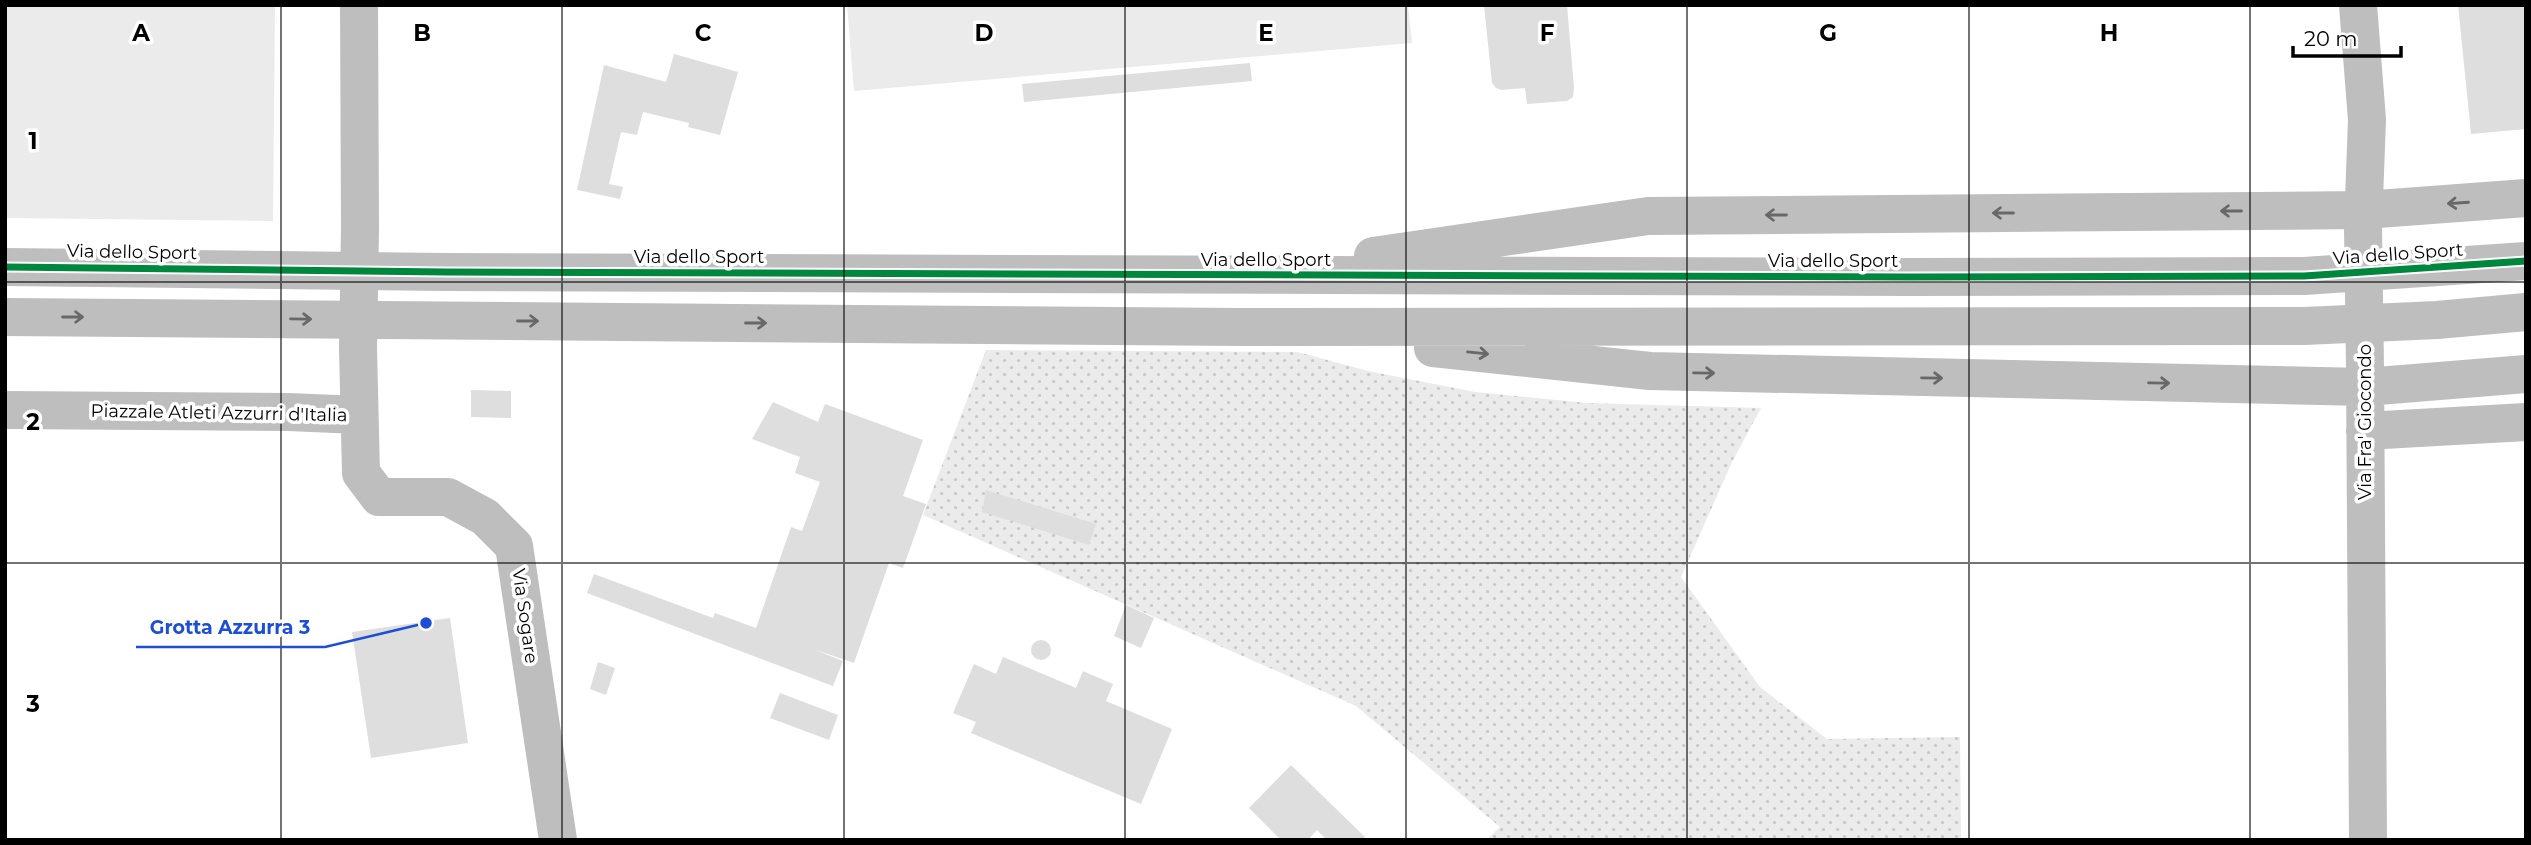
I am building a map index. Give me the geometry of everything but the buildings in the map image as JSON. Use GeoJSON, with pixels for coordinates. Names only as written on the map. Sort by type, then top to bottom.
{"type":"FeatureCollection","features":[{"type":"Feature","properties":{"kind":"street","name":"Piazzale Atleti Azzurri d'Italia"},"geometry":{"type":"LineString","coordinates":[[5,410],[359,415],[359,5]]}},
{"type":"Feature","properties":{"kind":"street","name":"Via Fra' Giocondo"},"geometry":{"type":"LineString","coordinates":[[2358,5],[2367,120],[2364,218],[2368,840]]}},
{"type":"Feature","properties":{"kind":"street"},"geometry":{"type":"LineString","coordinates":[[1243,275],[1648,215],[2364,218],[2526,198]]}},
{"type":"Feature","properties":{"kind":"street","name":"Via dello Sport"},"geometry":{"type":"LineString","coordinates":[[5,267],[1243,275],[2304,276],[2526,261]]}},
{"type":"Feature","properties":{"kind":"street"},"geometry":{"type":"LineString","coordinates":[[5,317],[1240,327],[2304,326],[2437,320],[2526,312]]}},
{"type":"Feature","properties":{"kind":"street"},"geometry":{"type":"LineString","coordinates":[[1240,327],[1650,372],[2365,378],[2526,374]]}},
{"type":"Feature","properties":{"kind":"street","name":"Via Sogare"},"geometry":{"type":"LineString","coordinates":[[359,415],[361,473],[379,497],[448,497],[485,517],[514,546],[558,840]]}},
{"type":"Feature","properties":{"kind":"street"},"geometry":{"type":"LineString","coordinates":[[2365,431],[2526,422]]}},
{"type":"Feature","properties":{"kind":"shaded area"},"geometry":{"type":"Polygon","coordinates":[[[5,5],[275,5],[273,221],[5,218],[5,5]]]}},
{"type":"Feature","properties":{"kind":"shaded area"},"geometry":{"type":"Polygon","coordinates":[[[847,5],[1408,5],[1412,43],[854,91],[847,5]]]}},
{"type":"Feature","properties":{"kind":"shaded area"},"geometry":{"type":"Polygon","coordinates":[[[986,350],[1298,352],[1368,371],[1475,392],[1587,403],[1761,408],[1732,462],[1681,577],[1760,687],[1827,739],[1960,737],[1961,840],[1486,840],[1500,827],[1356,706],[923,515],[986,350]]]}},
{"type":"Feature","properties":{"kind":"cycle path"},"geometry":{"type":"LineString","coordinates":[[5,267],[445,272],[1908,277],[2304,276],[2526,261]]}},
{"type":"Feature","properties":{"kind":"place","name":"Grotta Azzurra 3"},"geometry":{"type":"Point","coordinates":[426,623]}}]}
